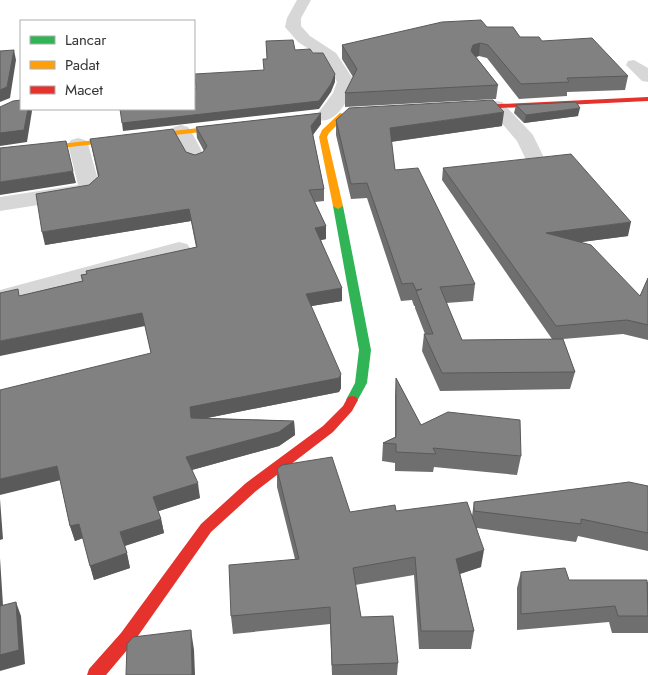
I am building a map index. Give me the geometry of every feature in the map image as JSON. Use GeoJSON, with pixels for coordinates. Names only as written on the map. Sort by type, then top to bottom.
{"type":"FeatureCollection","features":[{"type":"Feature","properties":{"kind":"street"},"geometry":{"type":"LineString","coordinates":[[304,0],[294,18],[293,27],[304,39],[330,56],[346,82],[342,94],[320,117]]}},
{"type":"Feature","properties":{"kind":"street"},"geometry":{"type":"LineString","coordinates":[[634,65],[648,77]]}},
{"type":"Feature","properties":{"kind":"street"},"geometry":{"type":"LineString","coordinates":[[495,86],[526,139],[537,164]]}},
{"type":"Feature","properties":{"kind":"street"},"geometry":{"type":"LineString","coordinates":[[448,109],[648,99]]}},
{"type":"Feature","properties":{"kind":"street"},"geometry":{"type":"LineString","coordinates":[[95,675],[127,638],[206,528],[251,487],[328,429],[348,408],[361,383],[365,350],[349,255],[323,137],[325,132],[348,115],[320,117]]}},
{"type":"Feature","properties":{"kind":"street"},"geometry":{"type":"LineString","coordinates":[[0,153],[181,131],[240,126]]}},
{"type":"Feature","properties":{"kind":"street"},"geometry":{"type":"LineString","coordinates":[[181,131],[196,159]]}},
{"type":"Feature","properties":{"kind":"street"},"geometry":{"type":"LineString","coordinates":[[0,204],[83,192],[89,187],[78,144]]}},
{"type":"Feature","properties":{"kind":"street"},"geometry":{"type":"LineString","coordinates":[[0,298],[179,249]]}},
{"type":"Feature","properties":{"kind":"building"},"geometry":{"type":"Polygon","coordinates":[[[481,20],[487,27],[513,27],[520,37],[539,37],[542,41],[592,38],[628,76],[567,78],[569,82],[521,84],[488,45],[480,43],[473,45],[471,51],[498,85],[345,93],[357,69],[342,45],[442,22],[481,20]]]}},
{"type":"Feature","properties":{"kind":"building"},"geometry":{"type":"Polygon","coordinates":[[[293,40],[295,50],[310,49],[313,53],[323,53],[335,74],[331,84],[319,101],[122,123],[120,110],[195,110],[195,74],[264,70],[263,59],[267,59],[266,41],[293,40]]]}},
{"type":"Feature","properties":{"kind":"building"},"geometry":{"type":"Polygon","coordinates":[[[14,50],[7,87],[0,90],[0,51],[14,50]]]}},
{"type":"Feature","properties":{"kind":"building"},"geometry":{"type":"Polygon","coordinates":[[[20,100],[20,110],[28,110],[24,130],[0,133],[0,107],[20,100]]]}},
{"type":"Feature","properties":{"kind":"building"},"geometry":{"type":"Polygon","coordinates":[[[493,100],[504,112],[390,128],[395,170],[418,168],[475,284],[440,287],[462,340],[563,339],[575,372],[442,373],[424,334],[433,334],[416,291],[422,289],[416,290],[413,283],[402,284],[367,183],[351,184],[336,120],[349,108],[493,100]]]}},
{"type":"Feature","properties":{"kind":"building"},"geometry":{"type":"Polygon","coordinates":[[[576,102],[580,108],[526,115],[516,105],[576,102]]]}},
{"type":"Feature","properties":{"kind":"building"},"geometry":{"type":"Polygon","coordinates":[[[321,113],[311,126],[324,189],[309,190],[326,226],[315,228],[342,288],[306,294],[341,374],[339,378],[190,407],[191,418],[294,421],[279,432],[186,457],[198,483],[153,497],[161,519],[120,532],[127,553],[90,566],[79,524],[70,526],[57,466],[0,479],[0,390],[151,353],[142,313],[0,341],[0,293],[18,289],[19,296],[83,281],[81,275],[87,274],[86,271],[197,247],[189,209],[42,232],[36,194],[89,185],[99,176],[90,139],[173,129],[186,152],[195,155],[203,152],[207,146],[196,127],[321,113]]]}},
{"type":"Feature","properties":{"kind":"building"},"geometry":{"type":"Polygon","coordinates":[[[66,141],[73,171],[0,182],[0,148],[66,141]]]}},
{"type":"Feature","properties":{"kind":"building"},"geometry":{"type":"Polygon","coordinates":[[[571,154],[631,222],[546,233],[591,245],[640,296],[648,278],[648,325],[627,320],[556,326],[443,168],[571,154]]]}},
{"type":"Feature","properties":{"kind":"building"},"geometry":{"type":"Polygon","coordinates":[[[396,378],[421,425],[448,412],[520,420],[521,456],[433,448],[436,454],[396,452],[396,444],[383,443],[396,437],[396,378]]]}},
{"type":"Feature","properties":{"kind":"building"},"geometry":{"type":"Polygon","coordinates":[[[332,457],[350,512],[395,505],[396,511],[467,502],[484,550],[456,559],[474,631],[421,631],[415,557],[353,568],[361,617],[393,616],[398,663],[332,665],[330,607],[231,616],[229,565],[299,559],[277,469],[282,465],[332,457]]]}},
{"type":"Feature","properties":{"kind":"building"},"geometry":{"type":"Polygon","coordinates":[[[629,482],[648,486],[648,533],[581,519],[581,524],[474,511],[474,502],[629,482]]]}},
{"type":"Feature","properties":{"kind":"building"},"geometry":{"type":"Polygon","coordinates":[[[565,568],[569,580],[647,580],[648,616],[618,616],[615,606],[521,614],[521,572],[565,568]]]}},
{"type":"Feature","properties":{"kind":"building"},"geometry":{"type":"Polygon","coordinates":[[[16,602],[19,650],[0,655],[0,606],[16,602]]]}},
{"type":"Feature","properties":{"kind":"building"},"geometry":{"type":"Polygon","coordinates":[[[191,630],[192,675],[126,675],[127,644],[133,637],[191,630]]]}},
{"type":"Feature","properties":{"kind":"traffic: fast"},"geometry":{"type":"LineString","coordinates":[[338,206],[365,350],[361,383],[352,400]]}},
{"type":"Feature","properties":{"kind":"traffic: slow"},"geometry":{"type":"LineString","coordinates":[[338,206],[323,137],[325,132],[343,115]]}},
{"type":"Feature","properties":{"kind":"traffic: slow"},"geometry":{"type":"LineString","coordinates":[[0,153],[233,126]]}},
{"type":"Feature","properties":{"kind":"traffic: jam"},"geometry":{"type":"LineString","coordinates":[[460,108],[648,99]]}},
{"type":"Feature","properties":{"kind":"traffic: jam"},"geometry":{"type":"LineString","coordinates":[[95,675],[127,638],[206,528],[251,487],[328,429],[348,408],[352,400]]}}]}
